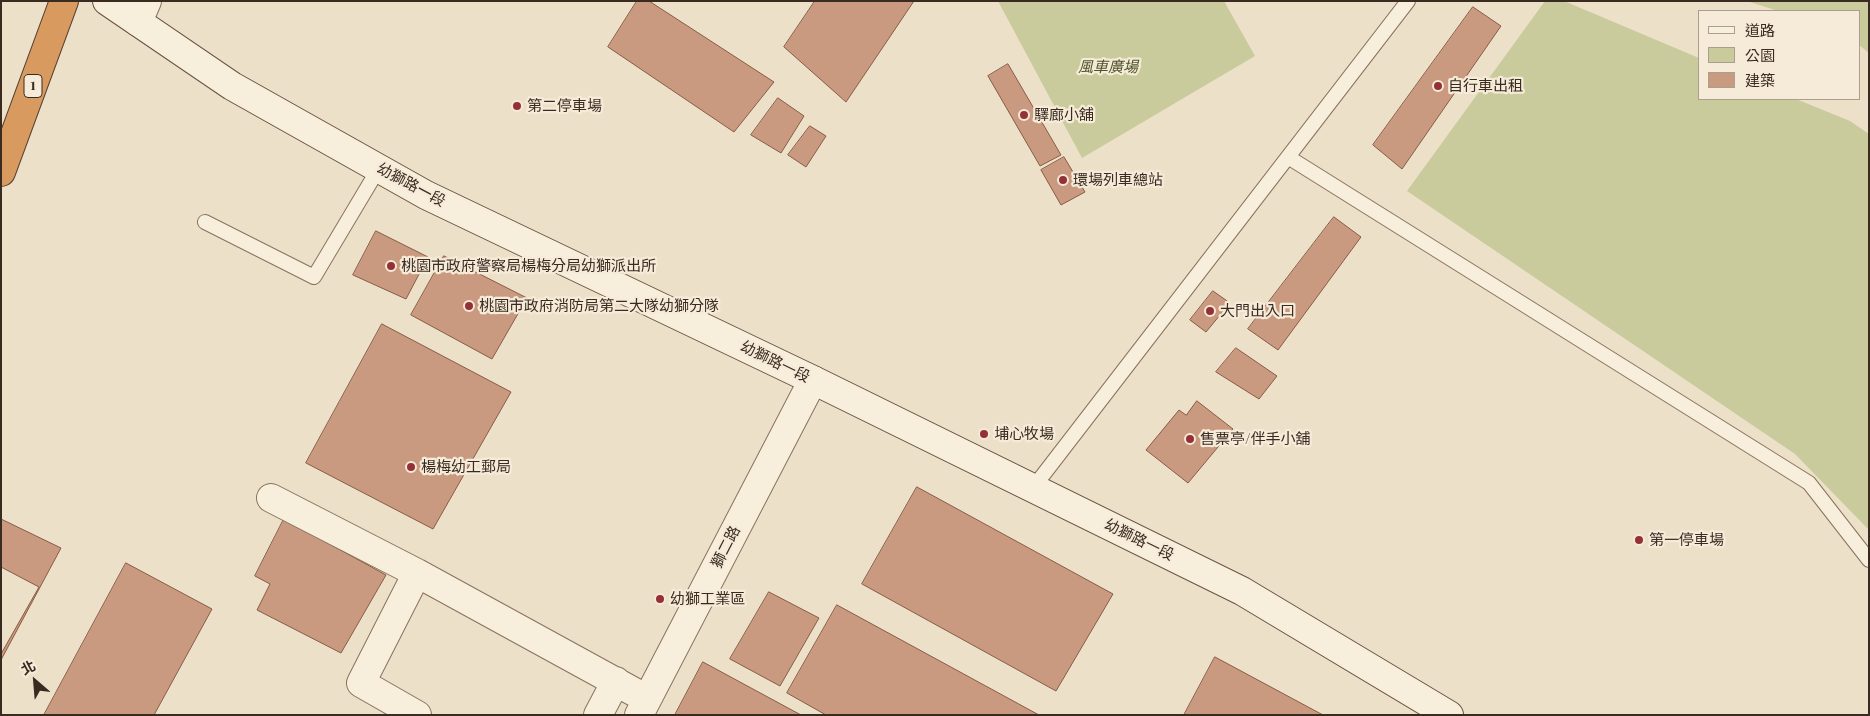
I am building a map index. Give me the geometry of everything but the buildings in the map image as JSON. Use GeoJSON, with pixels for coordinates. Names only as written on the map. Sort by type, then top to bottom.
{"type":"FeatureCollection","features":[{"type":"Feature","properties":{"kind":"highway","name":"1"},"geometry":{"type":"LineString","coordinates":[[1,172],[64,1]]}},
{"type":"Feature","properties":{"kind":"street","name":"幼獅路一段"},"geometry":{"type":"LineString","coordinates":[[107,1],[143,11],[232,86],[426,195],[813,380],[1242,591],[1449,715]]}},
{"type":"Feature","properties":{"kind":"street","name":"獅二路"},"geometry":{"type":"LineString","coordinates":[[643,707],[813,380]]}},
{"type":"Feature","properties":{"kind":"street"},"geometry":{"type":"LineString","coordinates":[[271,498],[417,573],[616,681],[643,707]]}},
{"type":"Feature","properties":{"kind":"street"},"geometry":{"type":"LineString","coordinates":[[417,573],[361,683],[417,715]]}},
{"type":"Feature","properties":{"kind":"street"},"geometry":{"type":"LineString","coordinates":[[598,715],[616,681]]}},
{"type":"Feature","properties":{"kind":"lane"},"geometry":{"type":"LineString","coordinates":[[1033,488],[1408,1]]}},
{"type":"Feature","properties":{"kind":"lane"},"geometry":{"type":"LineString","coordinates":[[1288,156],[1809,483],[1869,560]]}},
{"type":"Feature","properties":{"kind":"lane"},"geometry":{"type":"LineString","coordinates":[[205,222],[314,277],[379,168]]}},
{"type":"Feature","properties":{"kind":"green space","name":"風車廣場"},"geometry":{"type":"Polygon","coordinates":[[[998,1],[1224,1],[1255,56],[1082,158],[998,1]]]}},
{"type":"Feature","properties":{"kind":"green space"},"geometry":{"type":"Polygon","coordinates":[[[1545,1],[1564,1],[1698,58],[1698,100],[1798,100],[1850,121],[1869,134],[1869,530],[1795,454],[1407,191],[1545,1]]]}},
{"type":"Feature","properties":{"kind":"green space"},"geometry":{"type":"Polygon","coordinates":[[[1747,1],[1869,1],[1869,53],[1860,46],[1860,10],[1775,10],[1747,1]]]}},
{"type":"Feature","properties":{"kind":"place","name":"自行車出租"},"geometry":{"type":"Point","coordinates":[1438,86]}},
{"type":"Feature","properties":{"kind":"place","name":"第二停車場"},"geometry":{"type":"Point","coordinates":[517,106]}},
{"type":"Feature","properties":{"kind":"place","name":"驛廊小舖"},"geometry":{"type":"Point","coordinates":[1024,115]}},
{"type":"Feature","properties":{"kind":"place","name":"環場列車總站"},"geometry":{"type":"Point","coordinates":[1063,180]}},
{"type":"Feature","properties":{"kind":"place","name":"桃園市政府警察局楊梅分局幼獅派出所"},"geometry":{"type":"Point","coordinates":[391,266]}},
{"type":"Feature","properties":{"kind":"place","name":"桃園市政府消防局第二大隊幼獅分隊"},"geometry":{"type":"Point","coordinates":[469,306]}},
{"type":"Feature","properties":{"kind":"place","name":"大門出入口"},"geometry":{"type":"Point","coordinates":[1210,311]}},
{"type":"Feature","properties":{"kind":"place","name":"埔心牧場"},"geometry":{"type":"Point","coordinates":[984,434]}},
{"type":"Feature","properties":{"kind":"place","name":"售票亭/伴手小舖"},"geometry":{"type":"Point","coordinates":[1190,439]}},
{"type":"Feature","properties":{"kind":"place","name":"楊梅幼工郵局"},"geometry":{"type":"Point","coordinates":[411,467]}},
{"type":"Feature","properties":{"kind":"place","name":"第一停車場"},"geometry":{"type":"Point","coordinates":[1639,540]}},
{"type":"Feature","properties":{"kind":"place","name":"幼獅工業區"},"geometry":{"type":"Point","coordinates":[660,599]}}]}
